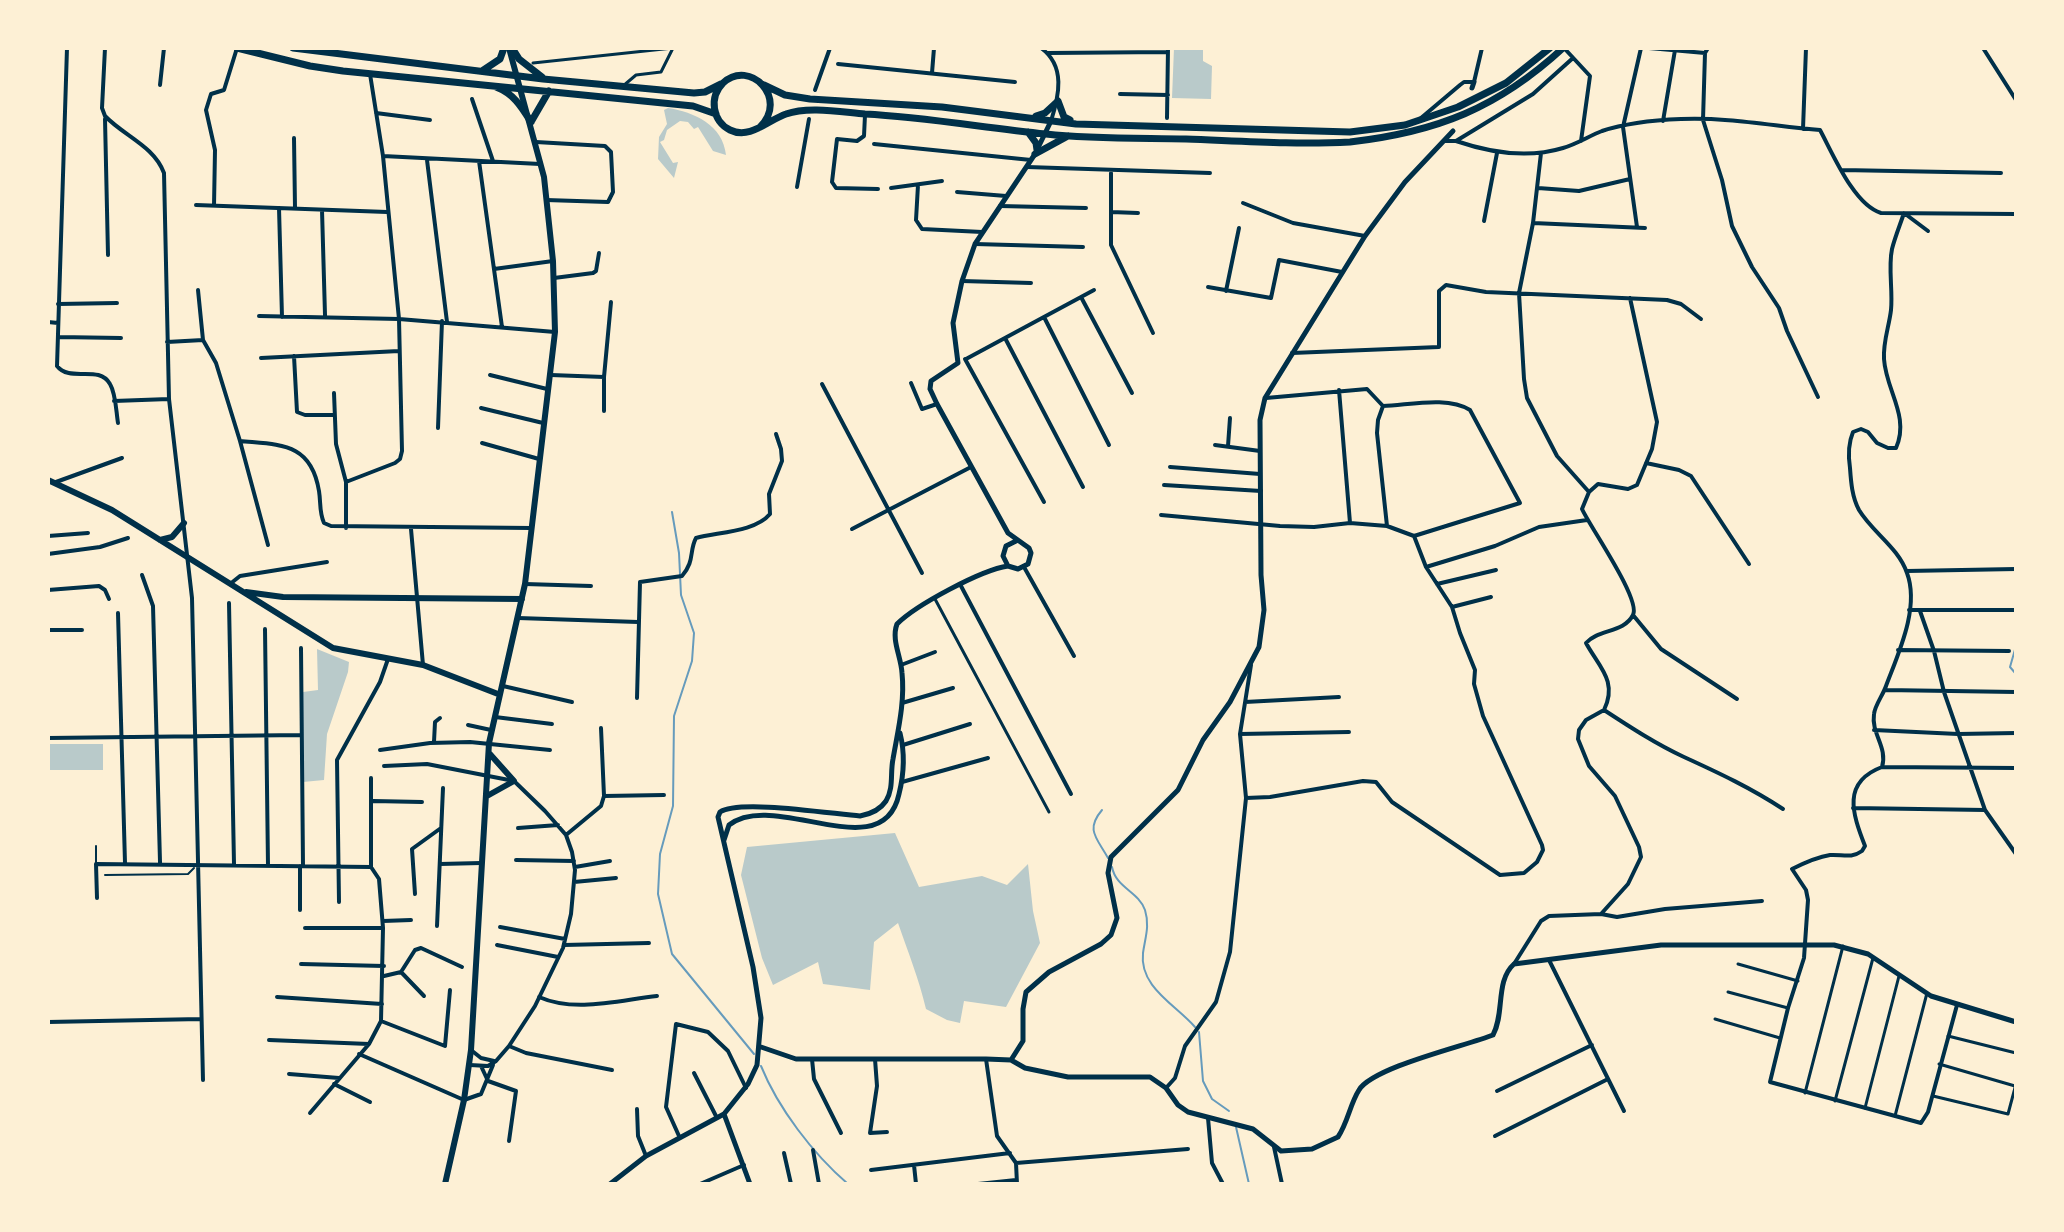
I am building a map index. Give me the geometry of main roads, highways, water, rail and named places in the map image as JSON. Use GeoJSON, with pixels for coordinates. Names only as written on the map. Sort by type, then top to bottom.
{"type":"FeatureCollection","features":[{"type":"Feature","properties":{"kind":"highway"},"geometry":{"type":"LineString","coordinates":[[237,48],[310,66],[693,106],[716,114]]}},
{"type":"Feature","properties":{"kind":"highway"},"geometry":{"type":"LineString","coordinates":[[293,48],[345,52],[368,58],[543,79],[694,93],[705,92],[743,76],[795,97],[880,101],[1076,124],[1339,133],[1393,128],[1445,113],[1495,90],[1550,48]]}},
{"type":"Feature","properties":{"kind":"highway"},"geometry":{"type":"LineString","coordinates":[[482,71],[500,59],[508,48],[543,79]]}},
{"type":"Feature","properties":{"kind":"highway"},"geometry":{"type":"LineString","coordinates":[[723,83],[715,98],[716,114],[725,127],[734,131],[749,132],[790,112],[865,114],[1045,134],[1326,143],[1396,136],[1453,120],[1483,107],[1523,82],[1564,48]]}},
{"type":"Feature","properties":{"kind":"highway"},"geometry":{"type":"LineString","coordinates":[[482,84],[510,93],[531,122],[549,91]]}},
{"type":"Feature","properties":{"kind":"highway"},"geometry":{"type":"LineString","coordinates":[[760,127],[768,117],[771,104],[762,84]]}},
{"type":"Feature","properties":{"kind":"highway"},"geometry":{"type":"LineString","coordinates":[[1028,118],[1045,113],[1058,101],[1064,117],[1076,124]]}},
{"type":"Feature","properties":{"kind":"highway"},"geometry":{"type":"LineString","coordinates":[[1027,131],[1033,136],[1034,155],[1069,135]]}},
{"type":"Feature","properties":{"kind":"main road"},"geometry":{"type":"LineString","coordinates":[[445,1184],[464,1100],[471,1050],[489,743],[525,584],[555,332],[553,261],[541,164],[508,48]]}},
{"type":"Feature","properties":{"kind":"main road"},"geometry":{"type":"LineString","coordinates":[[51,482],[112,510],[333,648],[423,665],[498,694]]}},
{"type":"Feature","properties":{"kind":"main road"},"geometry":{"type":"LineString","coordinates":[[160,540],[172,537],[184,523]]}},
{"type":"Feature","properties":{"kind":"main road"},"geometry":{"type":"LineString","coordinates":[[242,591],[283,597],[522,599]]}},
{"type":"Feature","properties":{"kind":"main road"},"geometry":{"type":"LineString","coordinates":[[277,615],[277,603],[283,597]]}},
{"type":"Feature","properties":{"kind":"main road"},"geometry":{"type":"LineString","coordinates":[[487,796],[514,781],[488,752]]}},
{"type":"Feature","properties":{"kind":"waterway"},"geometry":{"type":"LineString","coordinates":[[672,512],[679,553],[681,595],[694,633],[692,661],[674,716],[673,806],[660,854],[658,894],[672,954],[754,1054]]}},
{"type":"Feature","properties":{"kind":"waterway"},"geometry":{"type":"LineString","coordinates":[[2016,646],[2010,667],[2016,674]]}},
{"type":"Feature","properties":{"kind":"waterway"},"geometry":{"type":"LineString","coordinates":[[1102,810],[1094,823],[1094,834],[1108,858]]}},
{"type":"Feature","properties":{"kind":"waterway"},"geometry":{"type":"LineString","coordinates":[[1112,867],[1118,880],[1145,910],[1147,927],[1143,965],[1147,976],[1160,994],[1195,1027]]}},
{"type":"Feature","properties":{"kind":"waterway"},"geometry":{"type":"LineString","coordinates":[[1199,1032],[1203,1081],[1212,1099],[1229,1111]]}},
{"type":"Feature","properties":{"kind":"waterway"},"geometry":{"type":"LineString","coordinates":[[761,1066],[798,1130],[848,1184]]}},
{"type":"Feature","properties":{"kind":"waterway"},"geometry":{"type":"LineString","coordinates":[[1236,1127],[1249,1184]]}}]}
